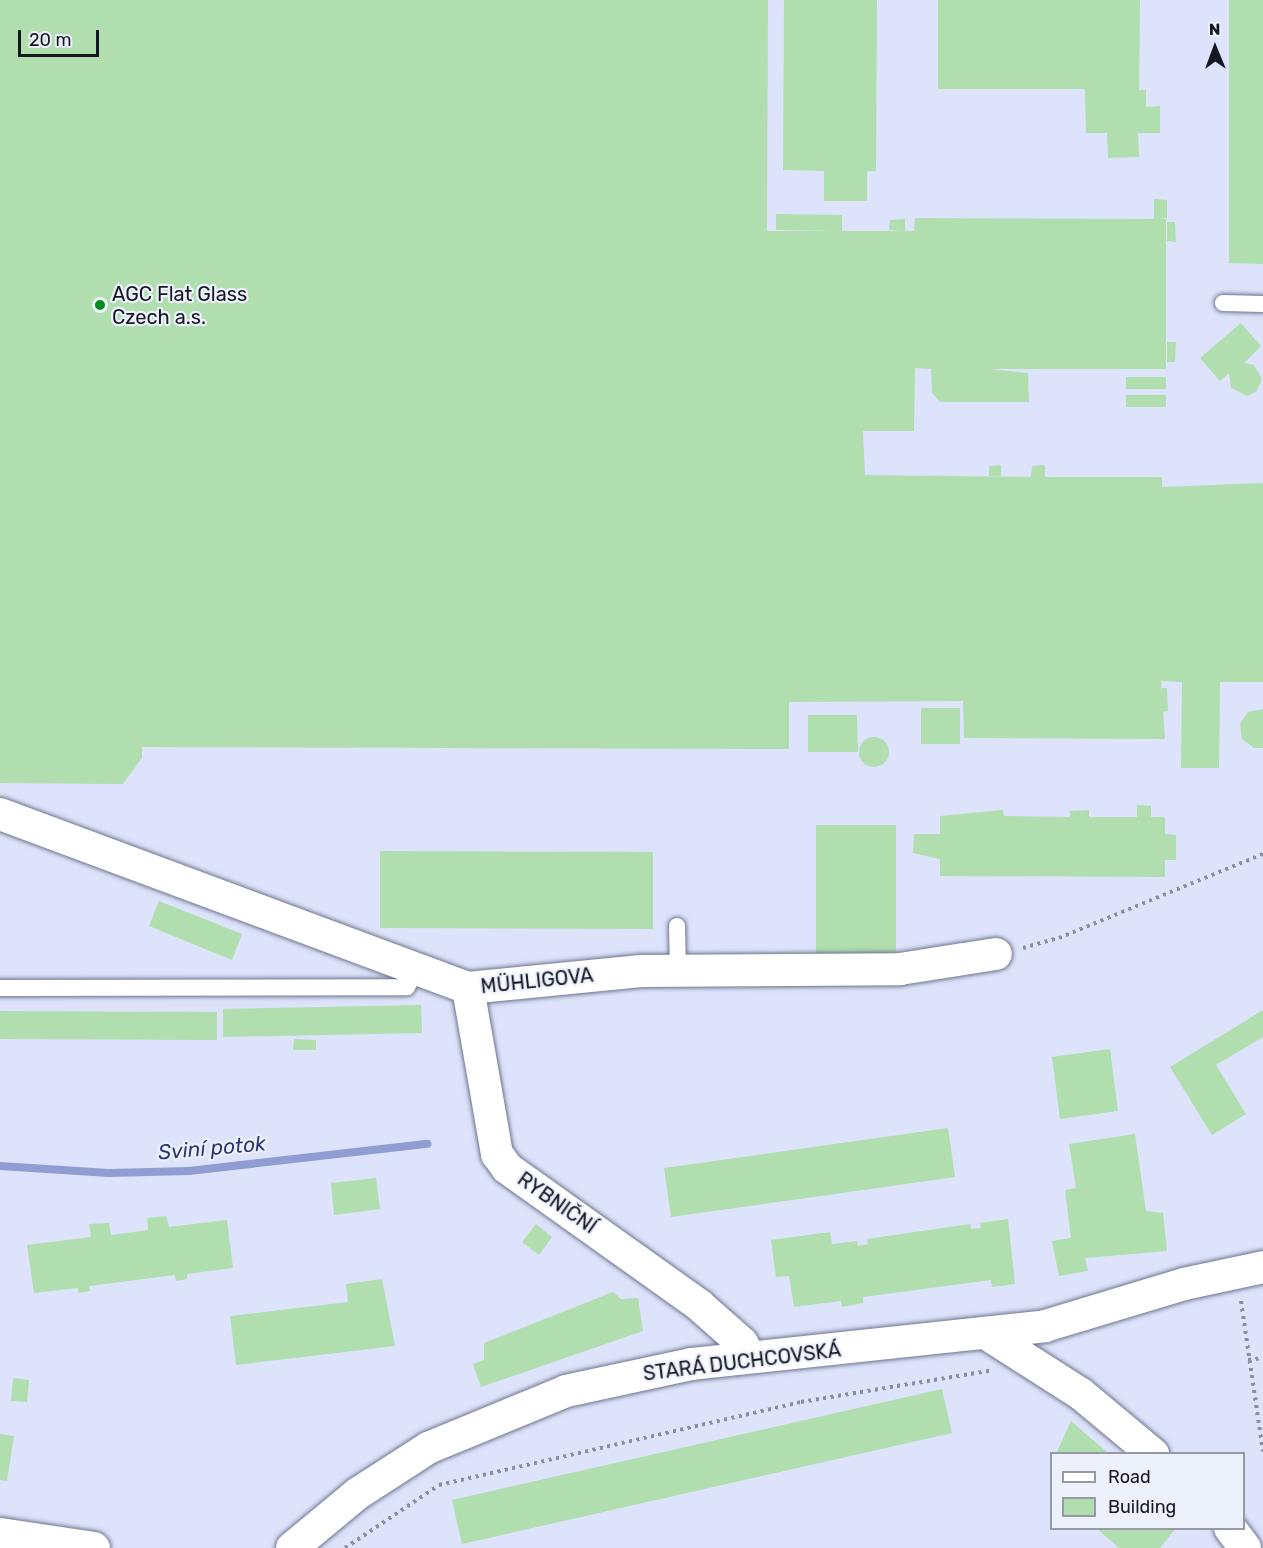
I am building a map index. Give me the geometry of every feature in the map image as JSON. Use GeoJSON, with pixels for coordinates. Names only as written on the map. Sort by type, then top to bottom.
{"type":"FeatureCollection","features":[{"type":"Feature","properties":{"kind":"street","name":"MÜHLIGOVA"},"geometry":{"type":"LineString","coordinates":[[0,814],[416,971],[468,988],[678,971],[900,969],[996,954]]}},
{"type":"Feature","properties":{"kind":"street","name":"RYBNIČNÍ"},"geometry":{"type":"LineString","coordinates":[[468,988],[491,1142],[507,1168],[699,1305],[742,1343],[750,1358]]}},
{"type":"Feature","properties":{"kind":"street","name":"STARÁ DUCHCOVSKÁ"},"geometry":{"type":"LineString","coordinates":[[292,1548],[391,1470],[498,1419],[577,1389],[750,1358],[1045,1326],[1250,1269]]}},
{"type":"Feature","properties":{"kind":"street"},"geometry":{"type":"LineString","coordinates":[[987,1334],[1081,1394],[1151,1452]]}},
{"type":"Feature","properties":{"kind":"street"},"geometry":{"type":"LineString","coordinates":[[1232,1530],[1245,1548]]}},
{"type":"Feature","properties":{"kind":"street"},"geometry":{"type":"LineString","coordinates":[[0,1533],[94,1548]]}},
{"type":"Feature","properties":{"kind":"lane"},"geometry":{"type":"LineString","coordinates":[[1223,303],[1263,304]]}},
{"type":"Feature","properties":{"kind":"lane"},"geometry":{"type":"LineString","coordinates":[[677,926],[678,971]]}},
{"type":"Feature","properties":{"kind":"lane"},"geometry":{"type":"LineString","coordinates":[[0,988],[407,987],[416,971]]}},
{"type":"Feature","properties":{"kind":"path"},"geometry":{"type":"LineString","coordinates":[[996,954],[1059,938],[1263,854]]}},
{"type":"Feature","properties":{"kind":"path"},"geometry":{"type":"LineString","coordinates":[[1250,1269],[1248,1360],[1263,1451]]}},
{"type":"Feature","properties":{"kind":"path"},"geometry":{"type":"LineString","coordinates":[[1248,1360],[1263,1358]]}},
{"type":"Feature","properties":{"kind":"path"},"geometry":{"type":"LineString","coordinates":[[345,1548],[440,1485],[801,1402],[1034,1364]]}},
{"type":"Feature","properties":{"kind":"building"},"geometry":{"type":"Polygon","coordinates":[[[0,0],[768,0],[767,231],[838,231],[776,230],[776,214],[842,215],[842,231],[902,231],[889,230],[890,220],[905,219],[905,231],[914,231],[915,218],[1154,219],[1154,199],[1167,200],[1167,218],[1160,218],[1166,219],[1166,369],[989,369],[1028,373],[1029,402],[940,402],[932,393],[931,369],[915,368],[914,431],[863,431],[865,475],[1031,477],[1032,466],[1045,465],[1045,477],[1162,477],[1162,487],[1263,483],[1263,682],[1220,682],[1219,768],[1181,768],[1182,682],[1161,681],[1165,739],[964,738],[963,701],[789,702],[789,749],[142,747],[142,758],[123,784],[0,783],[0,0]]]}},
{"type":"Feature","properties":{"kind":"building"},"geometry":{"type":"Polygon","coordinates":[[[784,0],[877,0],[876,171],[867,171],[867,201],[824,201],[824,171],[783,170],[784,0]]]}},
{"type":"Feature","properties":{"kind":"building"},"geometry":{"type":"Polygon","coordinates":[[[938,0],[1140,0],[1139,90],[1146,90],[1146,107],[1160,106],[1160,133],[1138,133],[1139,157],[1108,158],[1107,133],[1086,133],[1085,89],[938,89],[938,0]]]}},
{"type":"Feature","properties":{"kind":"building"},"geometry":{"type":"Polygon","coordinates":[[[1229,0],[1263,0],[1263,264],[1229,263],[1229,0]]]}},
{"type":"Feature","properties":{"kind":"building"},"geometry":{"type":"Polygon","coordinates":[[[1167,222],[1175,222],[1176,242],[1167,241],[1167,222]]]}},
{"type":"Feature","properties":{"kind":"building"},"geometry":{"type":"Polygon","coordinates":[[[1241,323],[1261,346],[1244,363],[1254,365],[1262,379],[1257,391],[1247,396],[1231,388],[1229,373],[1220,381],[1200,358],[1241,323]]]}},
{"type":"Feature","properties":{"kind":"building"},"geometry":{"type":"Polygon","coordinates":[[[1167,342],[1176,342],[1175,362],[1167,362],[1167,342]]]}},
{"type":"Feature","properties":{"kind":"building"},"geometry":{"type":"Polygon","coordinates":[[[1126,377],[1166,377],[1166,389],[1126,389],[1126,377]]]}},
{"type":"Feature","properties":{"kind":"building"},"geometry":{"type":"Polygon","coordinates":[[[1126,395],[1166,395],[1166,407],[1126,407],[1126,395]]]}},
{"type":"Feature","properties":{"kind":"building"},"geometry":{"type":"Polygon","coordinates":[[[1001,465],[1001,476],[989,476],[989,466],[1001,465]]]}},
{"type":"Feature","properties":{"kind":"building"},"geometry":{"type":"Polygon","coordinates":[[[1162,688],[1167,688],[1168,711],[1162,712],[1162,688]]]}},
{"type":"Feature","properties":{"kind":"building"},"geometry":{"type":"Polygon","coordinates":[[[921,708],[960,708],[960,744],[921,744],[921,708]]]}},
{"type":"Feature","properties":{"kind":"building"},"geometry":{"type":"Polygon","coordinates":[[[1263,709],[1263,748],[1254,748],[1242,739],[1240,724],[1248,712],[1263,709]]]}},
{"type":"Feature","properties":{"kind":"building"},"geometry":{"type":"Polygon","coordinates":[[[808,715],[857,715],[858,752],[808,752],[808,715]]]}},
{"type":"Feature","properties":{"kind":"building"},"geometry":{"type":"Polygon","coordinates":[[[874,737],[885,741],[889,752],[885,763],[874,767],[863,763],[859,752],[863,741],[874,737]]]}},
{"type":"Feature","properties":{"kind":"building"},"geometry":{"type":"Polygon","coordinates":[[[1137,805],[1151,806],[1151,817],[1165,817],[1165,834],[1176,835],[1176,860],[1165,860],[1165,877],[940,876],[940,859],[913,853],[914,834],[940,834],[940,816],[1003,810],[1004,816],[1070,817],[1070,811],[1089,810],[1089,817],[1137,817],[1137,805]]]}},
{"type":"Feature","properties":{"kind":"building"},"geometry":{"type":"Polygon","coordinates":[[[816,825],[896,825],[896,954],[816,954],[816,825]]]}},
{"type":"Feature","properties":{"kind":"building"},"geometry":{"type":"Polygon","coordinates":[[[380,851],[653,852],[653,929],[380,928],[380,851]]]}},
{"type":"Feature","properties":{"kind":"building"},"geometry":{"type":"Polygon","coordinates":[[[159,901],[242,934],[232,960],[149,926],[159,901]]]}},
{"type":"Feature","properties":{"kind":"building"},"geometry":{"type":"Polygon","coordinates":[[[421,1005],[422,1033],[223,1037],[223,1009],[421,1005]]]}},
{"type":"Feature","properties":{"kind":"building"},"geometry":{"type":"Polygon","coordinates":[[[1263,1010],[1263,1037],[1216,1065],[1246,1114],[1212,1135],[1170,1067],[1263,1010]]]}},
{"type":"Feature","properties":{"kind":"building"},"geometry":{"type":"Polygon","coordinates":[[[0,1011],[217,1012],[217,1040],[0,1039],[0,1011]]]}},
{"type":"Feature","properties":{"kind":"building"},"geometry":{"type":"Polygon","coordinates":[[[294,1039],[316,1040],[316,1050],[293,1050],[294,1039]]]}},
{"type":"Feature","properties":{"kind":"building"},"geometry":{"type":"Polygon","coordinates":[[[1110,1049],[1118,1111],[1060,1119],[1052,1057],[1110,1049]]]}},
{"type":"Feature","properties":{"kind":"building"},"geometry":{"type":"Polygon","coordinates":[[[948,1128],[955,1177],[671,1217],[664,1168],[948,1128]]]}},
{"type":"Feature","properties":{"kind":"building"},"geometry":{"type":"Polygon","coordinates":[[[1135,1134],[1146,1211],[1163,1213],[1167,1251],[1085,1258],[1088,1271],[1059,1276],[1052,1241],[1071,1238],[1065,1190],[1076,1188],[1069,1144],[1135,1134]]]}},
{"type":"Feature","properties":{"kind":"building"},"geometry":{"type":"Polygon","coordinates":[[[376,1178],[380,1209],[334,1215],[331,1183],[376,1178]]]}},
{"type":"Feature","properties":{"kind":"building"},"geometry":{"type":"Polygon","coordinates":[[[166,1216],[169,1227],[227,1220],[233,1268],[187,1274],[187,1279],[176,1281],[175,1275],[89,1286],[90,1291],[78,1293],[78,1288],[34,1293],[27,1245],[91,1237],[89,1224],[109,1223],[111,1235],[148,1230],[147,1218],[166,1216]]]}},
{"type":"Feature","properties":{"kind":"building"},"geometry":{"type":"Polygon","coordinates":[[[1008,1219],[1015,1284],[992,1287],[991,1280],[863,1297],[863,1303],[842,1307],[841,1301],[794,1307],[789,1276],[776,1277],[771,1240],[830,1232],[832,1244],[857,1241],[858,1246],[868,1244],[867,1239],[970,1224],[971,1229],[981,1228],[980,1223],[1008,1219]]]}},
{"type":"Feature","properties":{"kind":"building"},"geometry":{"type":"Polygon","coordinates":[[[536,1224],[552,1237],[539,1255],[522,1242],[536,1224]]]}},
{"type":"Feature","properties":{"kind":"building"},"geometry":{"type":"Polygon","coordinates":[[[382,1279],[395,1346],[236,1365],[230,1316],[348,1302],[346,1284],[382,1279]]]}},
{"type":"Feature","properties":{"kind":"building"},"geometry":{"type":"Polygon","coordinates":[[[613,1292],[621,1299],[638,1298],[643,1331],[481,1387],[473,1364],[484,1360],[484,1343],[613,1292]]]}},
{"type":"Feature","properties":{"kind":"building"},"geometry":{"type":"Polygon","coordinates":[[[13,1378],[29,1380],[27,1402],[11,1401],[13,1378]]]}},
{"type":"Feature","properties":{"kind":"building"},"geometry":{"type":"Polygon","coordinates":[[[942,1389],[952,1433],[462,1544],[452,1500],[942,1389]]]}},
{"type":"Feature","properties":{"kind":"building"},"geometry":{"type":"Polygon","coordinates":[[[1071,1421],[1107,1452],[1057,1452],[1071,1421]]]}},
{"type":"Feature","properties":{"kind":"building"},"geometry":{"type":"Polygon","coordinates":[[[0,1434],[14,1436],[7,1481],[0,1480],[0,1434]]]}},
{"type":"Feature","properties":{"kind":"building"},"geometry":{"type":"Polygon","coordinates":[[[1098,1530],[1174,1530],[1160,1548],[1119,1548],[1098,1530]]]}},
{"type":"Feature","properties":{"kind":"waterway","name":"Sviní potok"},"geometry":{"type":"LineString","coordinates":[[0,1166],[109,1173],[189,1171],[427,1144]]}},
{"type":"Feature","properties":{"kind":"place","name":"AGC Flat Glass Czech a.s."},"geometry":{"type":"Point","coordinates":[100,305]}}]}
